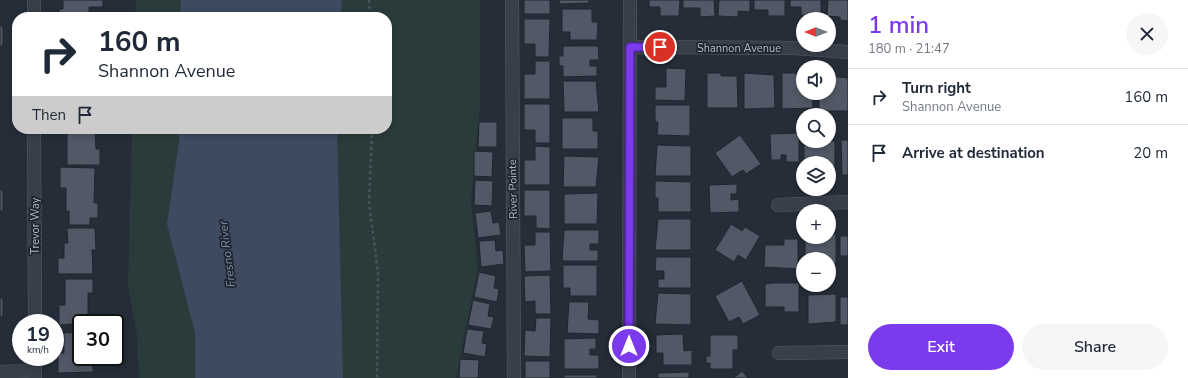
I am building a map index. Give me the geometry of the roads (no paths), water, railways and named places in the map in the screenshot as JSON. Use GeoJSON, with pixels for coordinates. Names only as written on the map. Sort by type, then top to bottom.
{"type":"FeatureCollection","features":[{"type":"Feature","properties":{"kind":"street"},"geometry":{"type":"LineString","coordinates":[[34,0],[34,12]]}},
{"type":"Feature","properties":{"kind":"street","name":"River Pointe"},"geometry":{"type":"LineString","coordinates":[[512,0],[514,378]]}},
{"type":"Feature","properties":{"kind":"street"},"geometry":{"type":"LineString","coordinates":[[629,378],[630,0]]}},
{"type":"Feature","properties":{"kind":"street","name":"Shannon Avenue"},"geometry":{"type":"LineString","coordinates":[[630,47],[795,48],[848,52]]}},
{"type":"Feature","properties":{"kind":"street","name":"Trevor Way"},"geometry":{"type":"LineString","coordinates":[[34,134],[35,314]]}},
{"type":"Feature","properties":{"kind":"street"},"geometry":{"type":"LineString","coordinates":[[778,204],[848,202]]}},
{"type":"Feature","properties":{"kind":"street"},"geometry":{"type":"LineString","coordinates":[[779,353],[848,352]]}},
{"type":"Feature","properties":{"kind":"street"},"geometry":{"type":"LineString","coordinates":[[0,372],[35,374]]}},
{"type":"Feature","properties":{"kind":"water"},"geometry":{"type":"Polygon","coordinates":[[[181,0],[342,0],[341,12],[180,12],[181,0]]]}},
{"type":"Feature","properties":{"kind":"water","name":"Fresno River"},"geometry":{"type":"Polygon","coordinates":[[[179,134],[337,134],[343,378],[195,378],[195,333],[167,224],[179,134]]]}}]}
